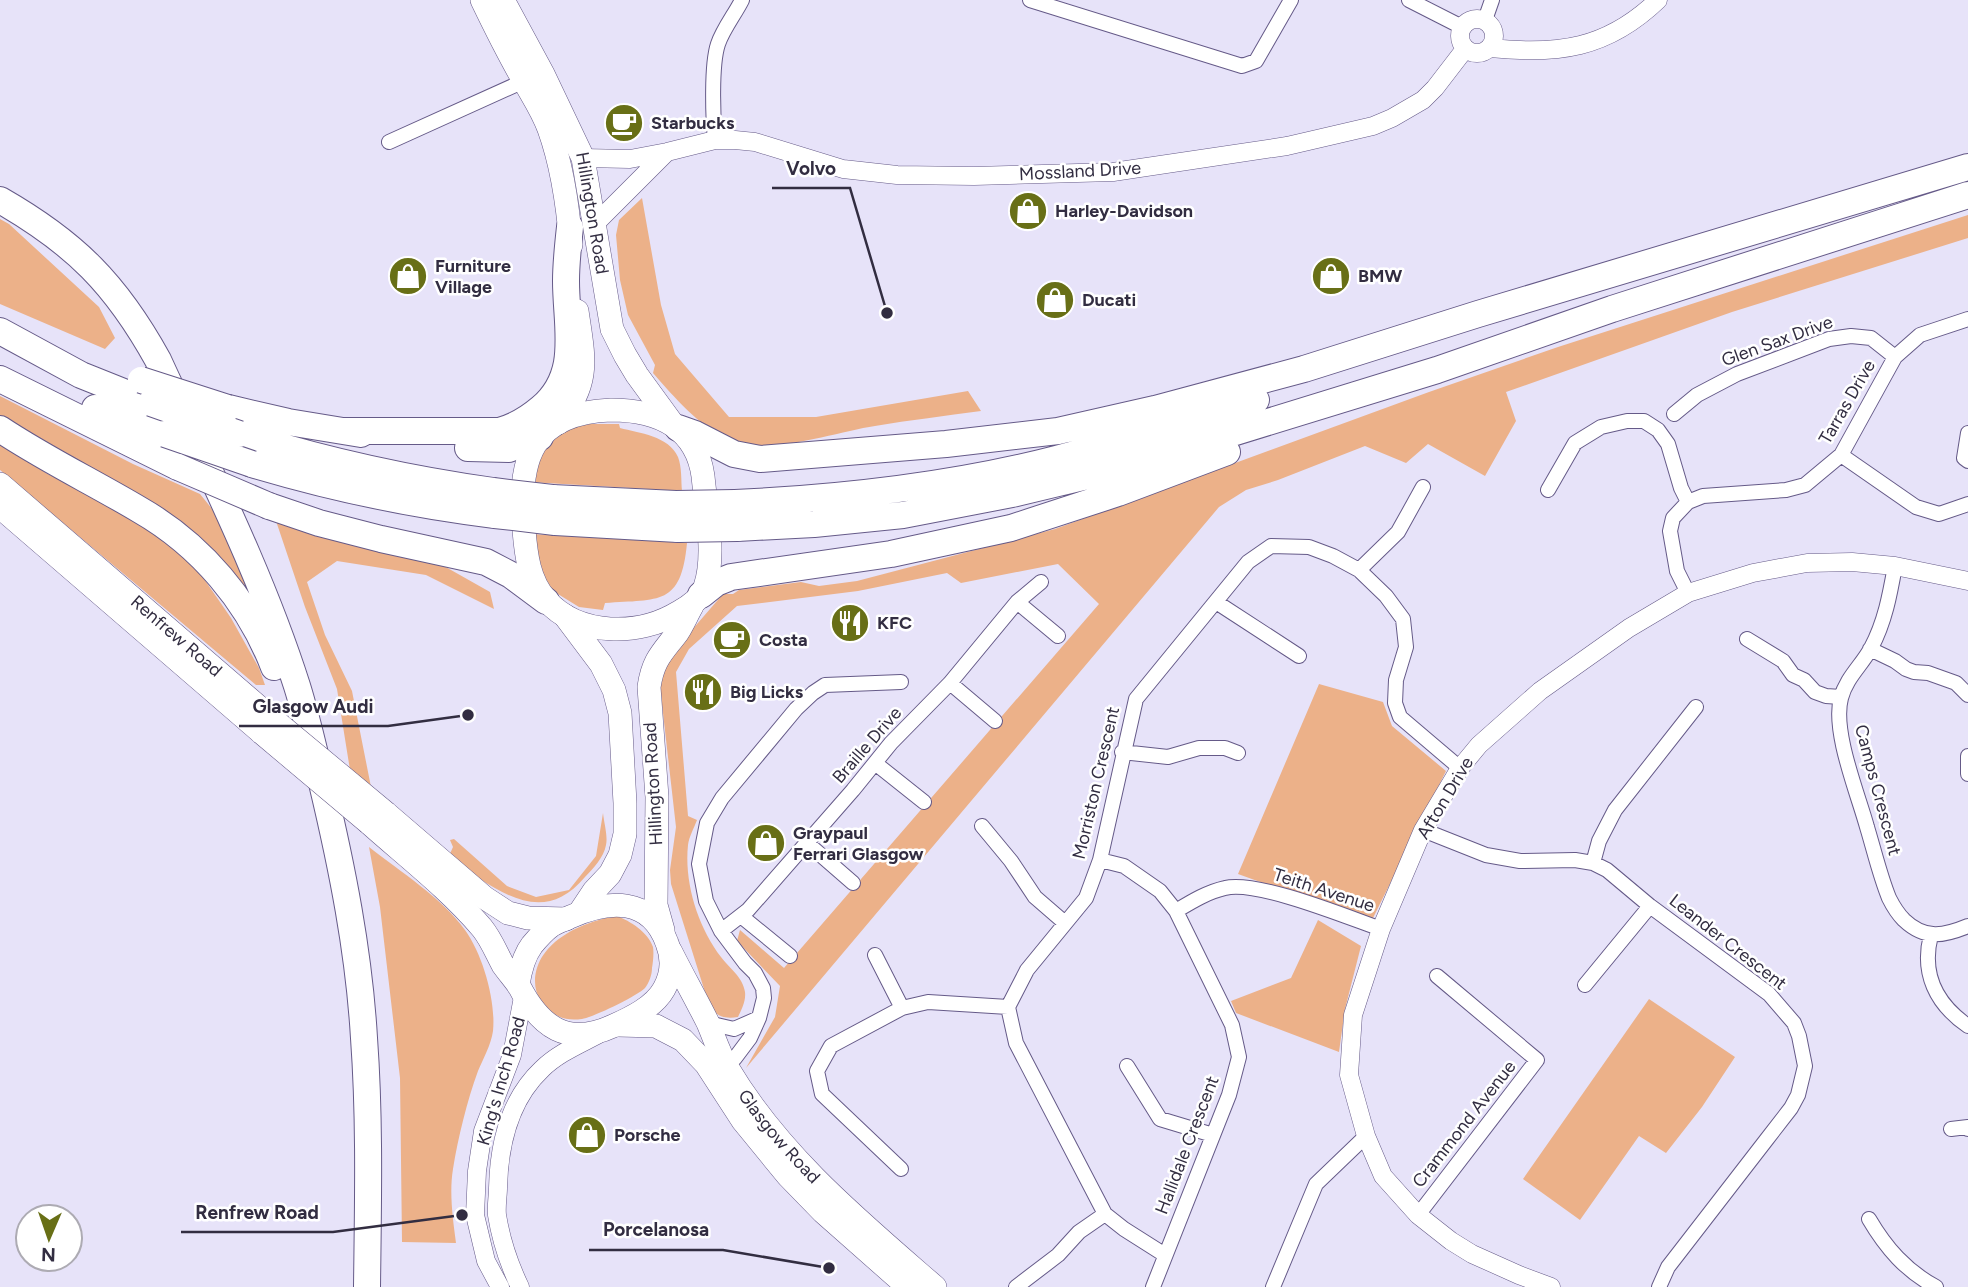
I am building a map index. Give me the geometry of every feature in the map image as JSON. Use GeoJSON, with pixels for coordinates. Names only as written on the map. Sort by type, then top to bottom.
{"type":"FeatureCollection","features":[{"type":"Feature","properties":{"kind":"highway"},"geometry":{"type":"LineString","coordinates":[[675,426],[734,454],[760,458],[959,442],[1100,422],[1304,369],[1968,167]]}},
{"type":"Feature","properties":{"kind":"highway"},"geometry":{"type":"LineString","coordinates":[[736,516],[962,479],[1055,459],[1254,400],[1968,167]]}},
{"type":"Feature","properties":{"kind":"highway"},"geometry":{"type":"LineString","coordinates":[[0,363],[70,397],[165,434],[252,464],[371,495],[435,507],[494,503],[554,510],[677,517],[736,516],[814,524],[903,514],[1058,484],[1173,452],[1437,370],[1612,309],[1968,195]]}},
{"type":"Feature","properties":{"kind":"highway"},"geometry":{"type":"LineString","coordinates":[[0,200],[71,247],[103,279],[139,326],[158,360],[231,520],[289,662],[306,718],[334,836],[360,982],[366,1059],[367,1287]]}},
{"type":"Feature","properties":{"kind":"highway"},"geometry":{"type":"LineString","coordinates":[[345,431],[499,431],[519,424],[548,402],[560,386],[568,362],[565,278],[582,225]]}},
{"type":"Feature","properties":{"kind":"highway"},"geometry":{"type":"LineString","coordinates":[[0,324],[239,434],[348,465],[433,482],[494,503]]}},
{"type":"Feature","properties":{"kind":"highway"},"geometry":{"type":"LineString","coordinates":[[0,331],[71,370],[146,391],[269,418],[401,442],[488,449],[509,449],[548,431]]}},
{"type":"Feature","properties":{"kind":"highway"},"geometry":{"type":"LineString","coordinates":[[697,599],[716,583],[731,577],[891,554],[1012,528],[1067,511],[1437,370]]}},
{"type":"Feature","properties":{"kind":"highway"},"geometry":{"type":"LineString","coordinates":[[0,379],[178,467],[269,506],[369,536],[486,562],[511,575],[554,607]]}},
{"type":"Feature","properties":{"kind":"highway"},"geometry":{"type":"LineString","coordinates":[[0,429],[48,460],[142,510],[190,546],[238,599],[275,667],[284,691],[305,776],[341,970],[352,1100],[352,1287]]}},
{"type":"Feature","properties":{"kind":"main road","name":"Hillington Road"},"geometry":{"type":"LineString","coordinates":[[482,0],[548,127],[603,280],[612,328],[634,371],[675,426]]}},
{"type":"Feature","properties":{"kind":"main road","name":"Hillington Road"},"geometry":{"type":"LineString","coordinates":[[503,0],[543,74],[583,158],[582,225],[573,279],[583,370],[576,398],[548,431]]}},
{"type":"Feature","properties":{"kind":"main road"},"geometry":{"type":"LineString","coordinates":[[611,410],[648,413],[675,426],[694,449],[701,466],[709,546],[708,570],[697,599],[673,616],[654,625],[633,629],[592,626],[554,607],[537,587],[528,564],[523,526],[524,469],[528,458],[548,431],[579,413],[611,410]]}},
{"type":"Feature","properties":{"kind":"main road","name":"Renfrew Road"},"geometry":{"type":"LineString","coordinates":[[0,484],[265,724]]}},
{"type":"Feature","properties":{"kind":"main road","name":"Renfrew Road"},"geometry":{"type":"LineString","coordinates":[[0,507],[377,818]]}},
{"type":"Feature","properties":{"kind":"main road","name":"Hillington Road"},"geometry":{"type":"LineString","coordinates":[[667,943],[656,905],[657,797],[649,687],[657,659],[678,632],[697,599]]}},
{"type":"Feature","properties":{"kind":"main road","name":"Hillington Road"},"geometry":{"type":"LineString","coordinates":[[554,607],[608,676],[618,701],[621,730],[626,823],[624,844],[610,874],[573,916]]}},
{"type":"Feature","properties":{"kind":"main road"},"geometry":{"type":"LineString","coordinates":[[377,818],[508,913],[528,918],[573,916]]}},
{"type":"Feature","properties":{"kind":"main road"},"geometry":{"type":"LineString","coordinates":[[377,818],[484,929],[520,991],[541,1020],[553,1028],[579,1034],[612,1026],[654,1003],[669,978],[671,967],[667,943],[649,916],[639,910],[616,904],[603,905],[550,926],[531,947],[521,969],[520,991]]}},
{"type":"Feature","properties":{"kind":"main road","name":"Glasgow Road"},"geometry":{"type":"LineString","coordinates":[[667,943],[708,1023],[720,1071],[743,1121],[788,1176],[832,1221],[908,1287]]}},
{"type":"Feature","properties":{"kind":"main road","name":"Glasgow Road"},"geometry":{"type":"LineString","coordinates":[[612,1026],[656,1027],[674,1034],[720,1071],[756,1108],[801,1164],[868,1230],[935,1287]]}},
{"type":"Feature","properties":{"kind":"street"},"geometry":{"type":"LineString","coordinates":[[715,140],[714,97],[718,44],[742,0]]}},
{"type":"Feature","properties":{"kind":"street"},"geometry":{"type":"LineString","coordinates":[[1030,0],[1242,66],[1256,61],[1292,0]]}},
{"type":"Feature","properties":{"kind":"street"},"geometry":{"type":"LineString","coordinates":[[1409,0],[1462,27]]}},
{"type":"Feature","properties":{"kind":"street"},"geometry":{"type":"LineString","coordinates":[[1485,20],[1492,0]]}},
{"type":"Feature","properties":{"kind":"street"},"geometry":{"type":"LineString","coordinates":[[1490,48],[1542,51],[1584,45],[1617,31],[1658,0]]}},
{"type":"Feature","properties":{"kind":"street"},"geometry":{"type":"LineString","coordinates":[[1476,18],[1485,20],[1493,28],[1494,38],[1490,48],[1476,53],[1465,49],[1460,41],[1462,27],[1476,18]]}},
{"type":"Feature","properties":{"kind":"street","name":"Mossland Drive"},"geometry":{"type":"LineString","coordinates":[[583,158],[629,159],[715,140],[735,140],[755,142],[843,169],[897,175],[1113,172],[1287,146],[1373,126],[1423,100],[1465,49]]}},
{"type":"Feature","properties":{"kind":"street"},"geometry":{"type":"LineString","coordinates":[[389,142],[524,81]]}},
{"type":"Feature","properties":{"kind":"street"},"geometry":{"type":"LineString","coordinates":[[582,225],[667,152]]}},
{"type":"Feature","properties":{"kind":"street","name":"Tarras Drive"},"geometry":{"type":"LineString","coordinates":[[1688,502],[1703,496],[1786,491],[1805,485],[1841,455],[1895,357],[1920,335],[1968,319]]}},
{"type":"Feature","properties":{"kind":"street","name":"Glen Sax Drive"},"geometry":{"type":"LineString","coordinates":[[1674,414],[1697,395],[1737,374],[1829,339],[1851,336],[1871,338],[1895,357]]}},
{"type":"Feature","properties":{"kind":"street"},"geometry":{"type":"LineString","coordinates":[[1548,491],[1575,443],[1601,427],[1627,421],[1644,421],[1658,430],[1668,444],[1688,502],[1673,518],[1670,531],[1677,571],[1688,593]]}},
{"type":"Feature","properties":{"kind":"street"},"geometry":{"type":"LineString","coordinates":[[1968,433],[1964,458],[1968,461]]}},
{"type":"Feature","properties":{"kind":"street"},"geometry":{"type":"LineString","coordinates":[[1841,455],[1916,508],[1939,514],[1968,504]]}},
{"type":"Feature","properties":{"kind":"street"},"geometry":{"type":"LineString","coordinates":[[1359,569],[1398,532],[1423,487]]}},
{"type":"Feature","properties":{"kind":"street","name":"Morriston Crescent"},"geometry":{"type":"LineString","coordinates":[[1008,1007],[1027,970],[1086,898],[1100,860],[1136,699],[1248,562],[1271,546],[1308,547],[1333,556],[1359,569],[1386,596],[1403,619],[1406,647],[1396,680],[1395,702],[1400,717],[1460,768]]}},
{"type":"Feature","properties":{"kind":"street","name":"Afton Drive"},"geometry":{"type":"LineString","coordinates":[[1551,1287],[1472,1254],[1418,1215],[1383,1176],[1366,1136],[1349,1075],[1353,1015],[1381,929],[1423,830],[1460,768],[1479,745],[1540,691],[1629,628],[1688,593],[1753,573],[1807,563],[1852,562],[1895,566],[1968,581]]}},
{"type":"Feature","properties":{"kind":"street","name":"Camps Crescent"},"geometry":{"type":"LineString","coordinates":[[1895,566],[1888,604],[1870,649],[1841,697],[1839,716],[1842,740],[1889,899],[1904,920],[1931,935]]}},
{"type":"Feature","properties":{"kind":"street","name":"Braille Drive"},"geometry":{"type":"LineString","coordinates":[[721,931],[748,910],[891,743],[950,683],[1017,602],[1041,582]]}},
{"type":"Feature","properties":{"kind":"street"},"geometry":{"type":"LineString","coordinates":[[1017,602],[1058,636]]}},
{"type":"Feature","properties":{"kind":"street"},"geometry":{"type":"LineString","coordinates":[[1216,602],[1299,656]]}},
{"type":"Feature","properties":{"kind":"street"},"geometry":{"type":"LineString","coordinates":[[1747,639],[1783,661],[1793,675],[1804,680],[1815,692],[1841,697]]}},
{"type":"Feature","properties":{"kind":"street"},"geometry":{"type":"LineString","coordinates":[[1870,649],[1906,669],[1956,683],[1968,695]]}},
{"type":"Feature","properties":{"kind":"street"},"geometry":{"type":"LineString","coordinates":[[720,1071],[750,1038],[764,998],[760,980],[721,931],[706,901],[699,864],[707,823],[722,797],[796,709],[813,693],[825,685],[901,682]]}},
{"type":"Feature","properties":{"kind":"street"},"geometry":{"type":"LineString","coordinates":[[950,683],[995,721]]}},
{"type":"Feature","properties":{"kind":"street"},"geometry":{"type":"LineString","coordinates":[[1593,863],[1599,841],[1615,810],[1696,707]]}},
{"type":"Feature","properties":{"kind":"street"},"geometry":{"type":"LineString","coordinates":[[1122,752],[1168,757],[1199,748],[1225,748],[1238,753]]}},
{"type":"Feature","properties":{"kind":"street"},"geometry":{"type":"LineString","coordinates":[[1968,756],[1968,774]]}},
{"type":"Feature","properties":{"kind":"street"},"geometry":{"type":"LineString","coordinates":[[875,763],[924,802]]}},
{"type":"Feature","properties":{"kind":"street"},"geometry":{"type":"LineString","coordinates":[[982,826],[1011,860],[1035,897],[1065,923]]}},
{"type":"Feature","properties":{"kind":"street","name":"Leander Crescent"},"geometry":{"type":"LineString","coordinates":[[1423,830],[1503,859],[1576,860],[1593,863],[1607,870],[1650,906],[1769,995],[1794,1023],[1805,1066],[1798,1095],[1791,1108],[1668,1266],[1659,1287]]}},
{"type":"Feature","properties":{"kind":"street"},"geometry":{"type":"LineString","coordinates":[[807,843],[853,883]]}},
{"type":"Feature","properties":{"kind":"street","name":"Hallidale Crescent"},"geometry":{"type":"LineString","coordinates":[[1100,860],[1124,866],[1160,891],[1176,911],[1233,1025],[1239,1058],[1229,1095],[1153,1287]]}},
{"type":"Feature","properties":{"kind":"street","name":"Teith Avenue"},"geometry":{"type":"LineString","coordinates":[[1176,911],[1227,887],[1246,887],[1276,893],[1381,929]]}},
{"type":"Feature","properties":{"kind":"street"},"geometry":{"type":"LineString","coordinates":[[1585,985],[1650,906]]}},
{"type":"Feature","properties":{"kind":"street"},"geometry":{"type":"LineString","coordinates":[[741,916],[790,956]]}},
{"type":"Feature","properties":{"kind":"street"},"geometry":{"type":"LineString","coordinates":[[1968,926],[1954,932],[1931,935],[1927,949],[1929,977],[1933,987],[1950,1011],[1968,1026]]}},
{"type":"Feature","properties":{"kind":"street"},"geometry":{"type":"LineString","coordinates":[[875,955],[902,1008]]}},
{"type":"Feature","properties":{"kind":"street","name":"Crammond Avenue"},"geometry":{"type":"LineString","coordinates":[[1418,1215],[1537,1060],[1437,976]]}},
{"type":"Feature","properties":{"kind":"street","name":"King's Inch Road"},"geometry":{"type":"LineString","coordinates":[[500,1287],[486,1261],[475,1215],[477,1171],[482,1131],[512,1055],[522,1011],[520,991]]}},
{"type":"Feature","properties":{"kind":"street"},"geometry":{"type":"LineString","coordinates":[[901,1169],[822,1094],[817,1071],[831,1046],[902,1008],[928,1002],[1008,1007],[1016,1043],[1105,1214],[1165,1255]]}},
{"type":"Feature","properties":{"kind":"street"},"geometry":{"type":"LineString","coordinates":[[708,1023],[734,1029],[759,1018]]}},
{"type":"Feature","properties":{"kind":"street","name":"King's Inch Road"},"geometry":{"type":"LineString","coordinates":[[520,1287],[507,1258],[497,1213],[498,1170],[508,1121],[527,1084],[540,1070],[562,1054],[612,1026]]}},
{"type":"Feature","properties":{"kind":"street"},"geometry":{"type":"LineString","coordinates":[[1127,1066],[1160,1119],[1213,1135]]}},
{"type":"Feature","properties":{"kind":"street"},"geometry":{"type":"LineString","coordinates":[[1951,1129],[1968,1129]]}},
{"type":"Feature","properties":{"kind":"street"},"geometry":{"type":"LineString","coordinates":[[1273,1287],[1316,1184],[1366,1136]]}},
{"type":"Feature","properties":{"kind":"street"},"geometry":{"type":"LineString","coordinates":[[1016,1287],[1058,1255],[1079,1232],[1105,1214]]}},
{"type":"Feature","properties":{"kind":"street"},"geometry":{"type":"LineString","coordinates":[[1869,1219],[1892,1254],[1936,1287]]}},
{"type":"Feature","properties":{"kind":"shaded area"},"geometry":{"type":"Polygon","coordinates":[[[642,198],[661,305],[675,354],[729,417],[816,417],[968,391],[981,411],[875,426],[781,445],[744,445],[717,434],[688,410],[653,373],[655,365],[628,315],[620,280],[616,235],[619,220],[642,198]]]}},
{"type":"Feature","properties":{"kind":"shaded area"},"geometry":{"type":"Polygon","coordinates":[[[1968,215],[1968,238],[1732,312],[1506,392],[1516,421],[1485,476],[1428,444],[1406,463],[1365,446],[1246,490],[1219,507],[746,1068],[775,1017],[780,986],[737,941],[740,930],[784,968],[1099,604],[1058,564],[961,583],[947,573],[858,591],[737,606],[689,649],[676,672],[688,816],[697,820],[688,845],[688,874],[699,918],[713,945],[744,987],[745,999],[741,1011],[738,1017],[730,1018],[722,1017],[710,1008],[671,884],[670,870],[676,827],[659,678],[665,661],[723,594],[801,582],[819,586],[857,581],[1055,529],[1558,347],[1968,215]]]}},
{"type":"Feature","properties":{"kind":"shaded area"},"geometry":{"type":"Polygon","coordinates":[[[0,219],[9,224],[99,307],[115,338],[105,349],[0,304],[0,219]]]}},
{"type":"Feature","properties":{"kind":"shaded area"},"geometry":{"type":"Polygon","coordinates":[[[0,396],[133,464],[200,494],[217,515],[265,630],[194,537],[160,507],[96,474],[0,417],[0,396]]]}},
{"type":"Feature","properties":{"kind":"shaded area"},"geometry":{"type":"Polygon","coordinates":[[[619,424],[620,428],[653,436],[668,444],[678,457],[682,491],[529,482],[539,450],[572,427],[619,424]]]}},
{"type":"Feature","properties":{"kind":"shaded area"},"geometry":{"type":"Polygon","coordinates":[[[0,442],[46,473],[125,514],[161,537],[200,573],[231,618],[259,668],[265,685],[256,685],[0,470],[0,442]]]}},
{"type":"Feature","properties":{"kind":"shaded area"},"geometry":{"type":"Polygon","coordinates":[[[276,521],[428,557],[490,592],[494,609],[426,575],[337,561],[307,582],[325,635],[352,691],[371,787],[350,770],[337,689],[276,521]]]}},
{"type":"Feature","properties":{"kind":"shaded area"},"geometry":{"type":"Polygon","coordinates":[[[532,534],[687,543],[684,564],[673,589],[654,599],[605,603],[603,610],[579,607],[553,591],[543,580],[532,534]]]}},
{"type":"Feature","properties":{"kind":"shaded area"},"geometry":{"type":"Polygon","coordinates":[[[1319,684],[1383,702],[1392,726],[1446,771],[1371,922],[1238,874],[1319,684]]]}},
{"type":"Feature","properties":{"kind":"shaded area"},"geometry":{"type":"Polygon","coordinates":[[[603,813],[606,841],[601,858],[568,893],[551,901],[534,902],[499,891],[448,858],[453,847],[450,840],[454,839],[507,886],[536,897],[569,890],[596,856],[603,813]]]}},
{"type":"Feature","properties":{"kind":"shaded area"},"geometry":{"type":"Polygon","coordinates":[[[369,847],[456,918],[483,965],[490,992],[492,1036],[470,1095],[453,1169],[451,1197],[456,1243],[402,1242],[400,1078],[380,907],[369,847]]]}},
{"type":"Feature","properties":{"kind":"shaded area"},"geometry":{"type":"Polygon","coordinates":[[[617,916],[638,928],[651,942],[653,958],[650,979],[646,986],[625,1001],[582,1019],[556,1015],[547,1008],[536,992],[537,967],[544,955],[564,935],[577,928],[617,916]]]}},
{"type":"Feature","properties":{"kind":"shaded area"},"geometry":{"type":"Polygon","coordinates":[[[1318,920],[1361,946],[1345,1009],[1339,1052],[1236,1013],[1231,1001],[1291,978],[1318,920]]]}},
{"type":"Feature","properties":{"kind":"shaded area"},"geometry":{"type":"Polygon","coordinates":[[[1649,999],[1735,1057],[1702,1107],[1666,1153],[1639,1136],[1580,1220],[1523,1179],[1649,999]]]}},
{"type":"Feature","properties":{"kind":"place","name":"Starbucks"},"geometry":{"type":"Point","coordinates":[624,123]}},
{"type":"Feature","properties":{"kind":"place","name":"Harley-Davidson"},"geometry":{"type":"Point","coordinates":[1028,211]}},
{"type":"Feature","properties":{"kind":"place","name":"Furniture Village"},"geometry":{"type":"Point","coordinates":[408,276]}},
{"type":"Feature","properties":{"kind":"place","name":"BMW"},"geometry":{"type":"Point","coordinates":[1331,276]}},
{"type":"Feature","properties":{"kind":"place","name":"Ducati"},"geometry":{"type":"Point","coordinates":[1055,300]}},
{"type":"Feature","properties":{"kind":"place","name":"Volvo"},"geometry":{"type":"Point","coordinates":[887,313]}},
{"type":"Feature","properties":{"kind":"place","name":"KFC"},"geometry":{"type":"Point","coordinates":[850,623]}},
{"type":"Feature","properties":{"kind":"place","name":"Costa"},"geometry":{"type":"Point","coordinates":[732,640]}},
{"type":"Feature","properties":{"kind":"place","name":"Big Licks"},"geometry":{"type":"Point","coordinates":[703,692]}},
{"type":"Feature","properties":{"kind":"place","name":"Glasgow Audi"},"geometry":{"type":"Point","coordinates":[468,715]}},
{"type":"Feature","properties":{"kind":"place","name":"Graypaul Ferrari Glasgow"},"geometry":{"type":"Point","coordinates":[766,843]}},
{"type":"Feature","properties":{"kind":"place","name":"Porsche"},"geometry":{"type":"Point","coordinates":[587,1135]}},
{"type":"Feature","properties":{"kind":"place","name":"Renfrew Road"},"geometry":{"type":"Point","coordinates":[462,1215]}},
{"type":"Feature","properties":{"kind":"place","name":"Porcelanosa"},"geometry":{"type":"Point","coordinates":[829,1268]}}]}
